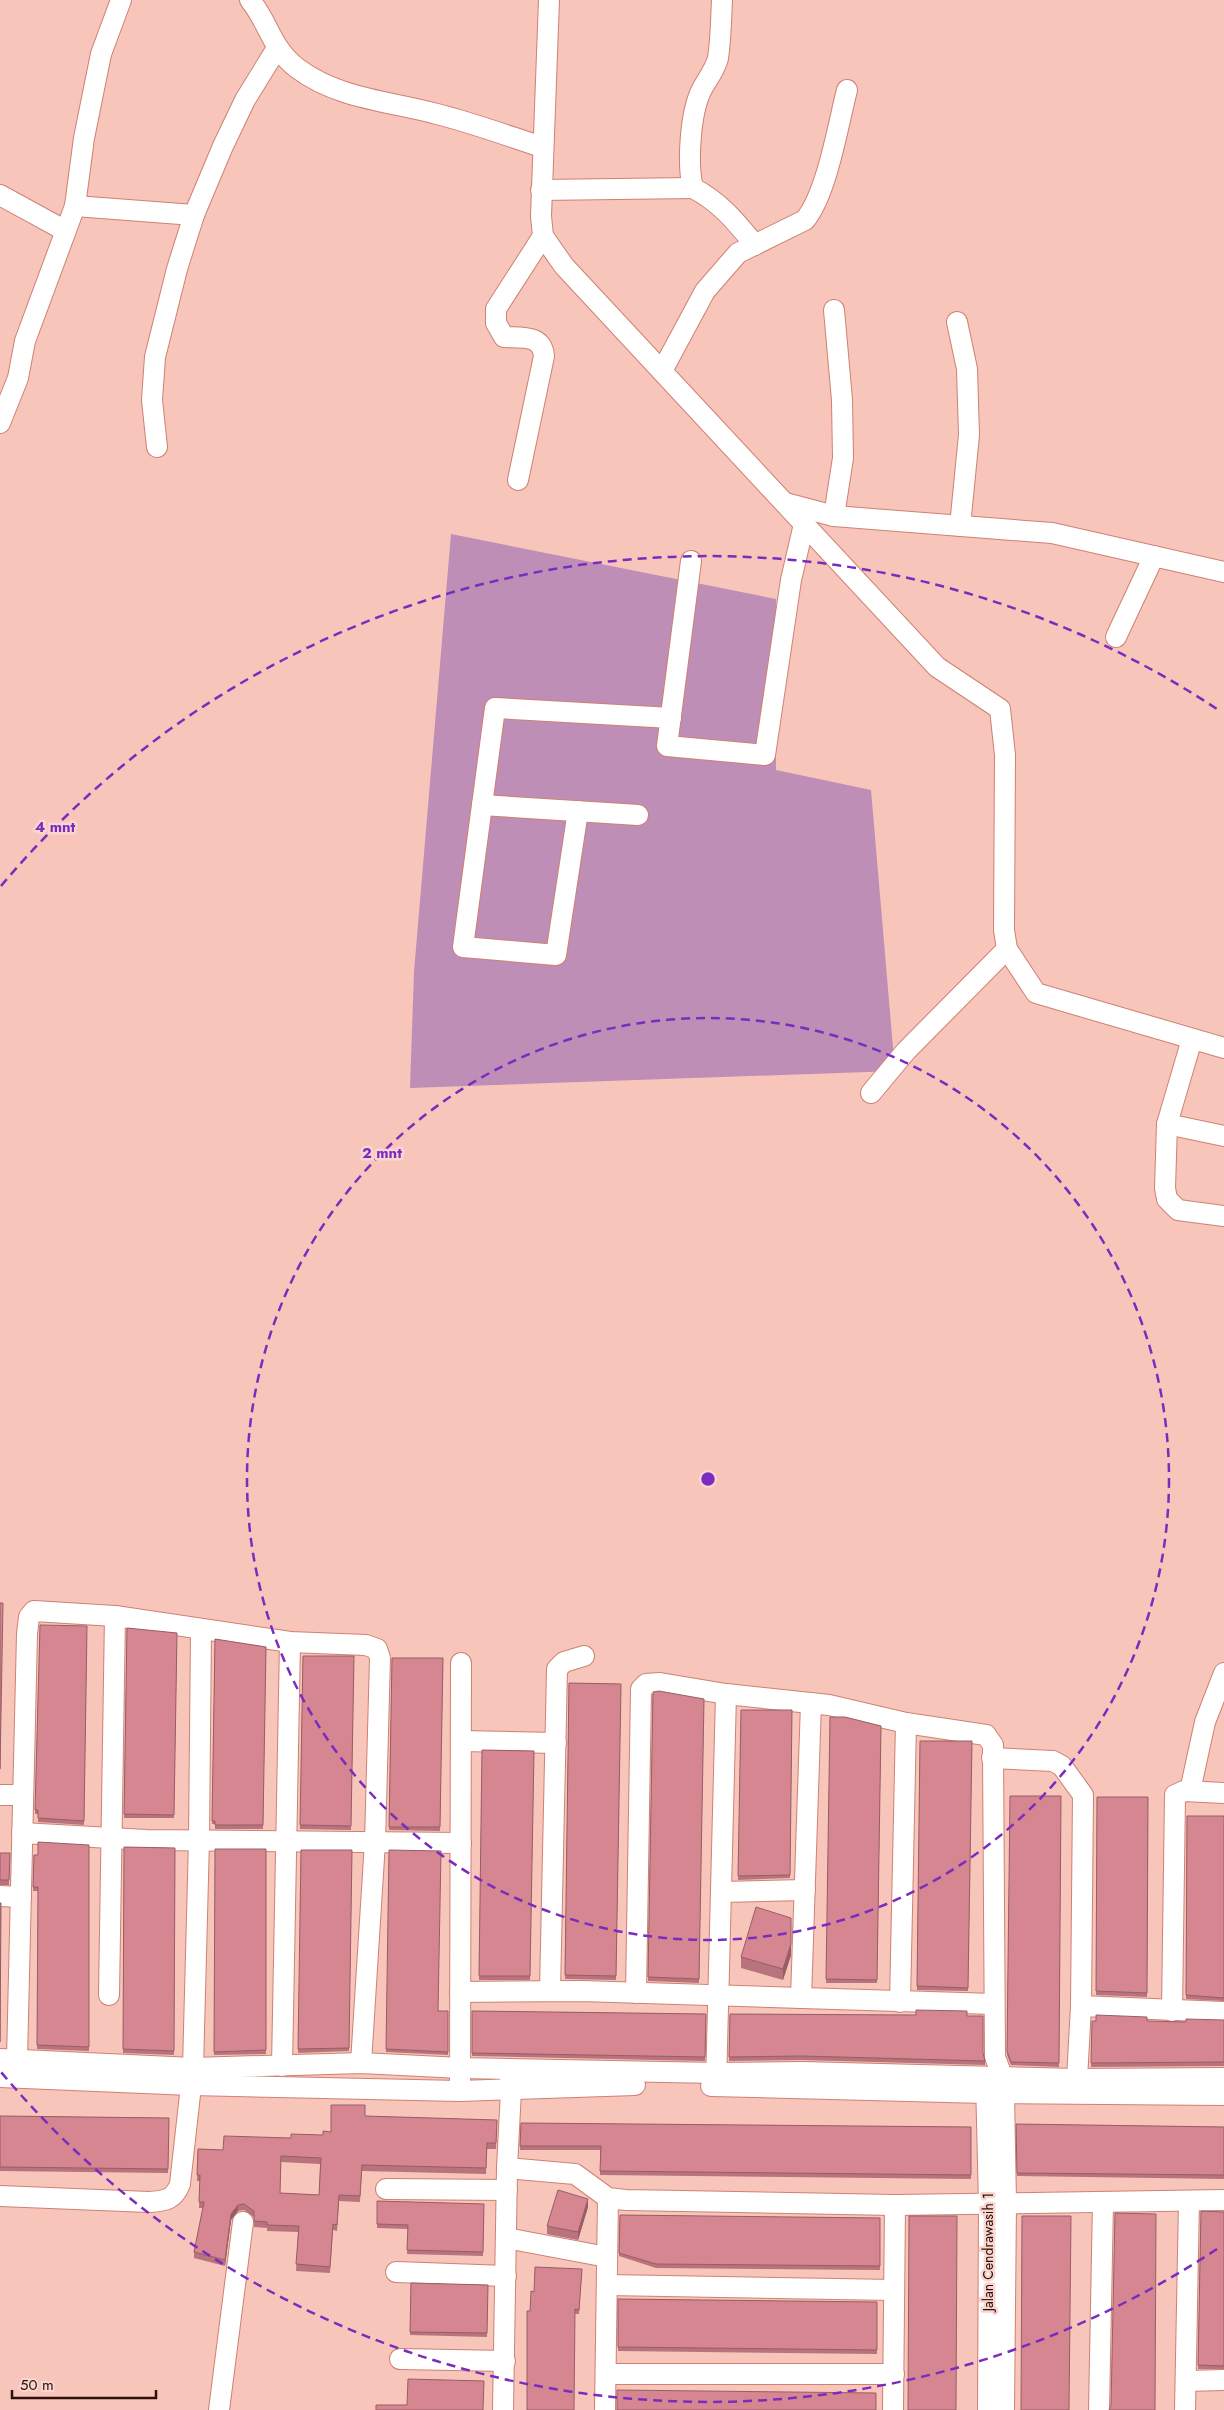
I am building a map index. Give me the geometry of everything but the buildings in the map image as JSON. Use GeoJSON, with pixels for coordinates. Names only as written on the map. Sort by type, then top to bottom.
{"type":"FeatureCollection","features":[{"type":"Feature","properties":{"kind":"street"},"geometry":{"type":"LineString","coordinates":[[0,423],[18,378],[26,341],[64,230],[75,206],[84,138],[101,54],[121,0]]}},
{"type":"Feature","properties":{"kind":"street"},"geometry":{"type":"LineString","coordinates":[[549,0],[540,216],[543,236],[564,266],[937,667],[1000,710],[1004,755],[1004,930],[1007,948],[1036,993],[1224,1048]]}},
{"type":"Feature","properties":{"kind":"street"},"geometry":{"type":"LineString","coordinates":[[693,188],[690,177],[694,111],[702,89],[711,77],[718,59],[722,0]]}},
{"type":"Feature","properties":{"kind":"street"},"geometry":{"type":"LineString","coordinates":[[259,5],[267,31],[277,48],[296,68],[327,87],[380,102],[437,114],[542,147]]}},
{"type":"Feature","properties":{"kind":"street"},"geometry":{"type":"LineString","coordinates":[[157,447],[152,400],[155,357],[177,269],[194,215],[245,100],[277,48]]}},
{"type":"Feature","properties":{"kind":"street"},"geometry":{"type":"LineString","coordinates":[[662,371],[705,291],[738,253],[805,220],[812,212],[821,190],[847,90]]}},
{"type":"Feature","properties":{"kind":"street"},"geometry":{"type":"LineString","coordinates":[[542,190],[693,188],[709,196],[726,210],[756,245]]}},
{"type":"Feature","properties":{"kind":"street"},"geometry":{"type":"LineString","coordinates":[[0,195],[64,230]]}},
{"type":"Feature","properties":{"kind":"street"},"geometry":{"type":"LineString","coordinates":[[75,206],[194,215]]}},
{"type":"Feature","properties":{"kind":"street"},"geometry":{"type":"LineString","coordinates":[[518,480],[544,356],[543,347],[539,341],[504,337],[496,323],[496,309],[543,236]]}},
{"type":"Feature","properties":{"kind":"street"},"geometry":{"type":"LineString","coordinates":[[834,310],[842,400],[843,458],[834,516]]}},
{"type":"Feature","properties":{"kind":"street"},"geometry":{"type":"LineString","coordinates":[[957,322],[967,369],[969,435],[960,526]]}},
{"type":"Feature","properties":{"kind":"street"},"geometry":{"type":"LineString","coordinates":[[786,503],[834,516],[1052,533],[1224,572]]}},
{"type":"Feature","properties":{"kind":"street"},"geometry":{"type":"LineString","coordinates":[[691,561],[668,746],[765,755],[791,580],[804,524]]}},
{"type":"Feature","properties":{"kind":"street"},"geometry":{"type":"LineString","coordinates":[[1116,637],[1154,556]]}},
{"type":"Feature","properties":{"kind":"street"},"geometry":{"type":"LineString","coordinates":[[578,811],[556,955],[463,947],[495,708],[671,718]]}},
{"type":"Feature","properties":{"kind":"street"},"geometry":{"type":"LineString","coordinates":[[482,805],[638,815]]}},
{"type":"Feature","properties":{"kind":"street"},"geometry":{"type":"LineString","coordinates":[[871,1093],[906,1051],[1007,948]]}},
{"type":"Feature","properties":{"kind":"street"},"geometry":{"type":"LineString","coordinates":[[1192,1039],[1167,1124],[1165,1188],[1167,1199],[1178,1210],[1224,1216]]}},
{"type":"Feature","properties":{"kind":"street"},"geometry":{"type":"LineString","coordinates":[[1167,1124],[1224,1136]]}},
{"type":"Feature","properties":{"kind":"street"},"geometry":{"type":"LineString","coordinates":[[361,2063],[375,1842],[380,1658],[377,1649],[366,1645],[290,1642],[115,1616],[34,1611],[29,1617],[21,1896],[9,2060],[192,2077],[460,2091],[716,2080]]}},
{"type":"Feature","properties":{"kind":"street"},"geometry":{"type":"LineString","coordinates":[[109,1996],[110,1837],[115,1616]]}},
{"type":"Feature","properties":{"kind":"street"},"geometry":{"type":"LineString","coordinates":[[0,2196],[149,2202],[166,2201],[176,2194],[180,2184],[192,2077],[199,1840],[200,1629]]}},
{"type":"Feature","properties":{"kind":"street"},"geometry":{"type":"LineString","coordinates":[[282,2066],[290,1642]]}},
{"type":"Feature","properties":{"kind":"street"},"geometry":{"type":"LineString","coordinates":[[550,1991],[557,1669],[564,1662],[584,1656]]}},
{"type":"Feature","properties":{"kind":"street"},"geometry":{"type":"LineString","coordinates":[[460,2091],[461,1662]]}},
{"type":"Feature","properties":{"kind":"street"},"geometry":{"type":"LineString","coordinates":[[1190,1791],[1204,1722],[1224,1673]]}},
{"type":"Feature","properties":{"kind":"street"},"geometry":{"type":"LineString","coordinates":[[636,1993],[641,1689],[646,1684],[660,1683],[726,1694],[829,1705],[906,1723],[986,1735],[993,1745],[995,2085]]}},
{"type":"Feature","properties":{"kind":"street"},"geometry":{"type":"LineString","coordinates":[[716,2080],[726,1694]]}},
{"type":"Feature","properties":{"kind":"street"},"geometry":{"type":"LineString","coordinates":[[801,1998],[811,1703]]}},
{"type":"Feature","properties":{"kind":"street"},"geometry":{"type":"LineString","coordinates":[[900,2002],[906,1723]]}},
{"type":"Feature","properties":{"kind":"street"},"geometry":{"type":"LineString","coordinates":[[461,1741],[556,1743]]}},
{"type":"Feature","properties":{"kind":"street"},"geometry":{"type":"LineString","coordinates":[[992,1758],[1053,1761],[1062,1766],[1083,1795],[1081,2006],[1077,2079]]}},
{"type":"Feature","properties":{"kind":"street"},"geometry":{"type":"LineString","coordinates":[[1172,2011],[1176,1795],[1184,1790],[1224,1793]]}},
{"type":"Feature","properties":{"kind":"street"},"geometry":{"type":"LineString","coordinates":[[0,1795],[23,1795]]}},
{"type":"Feature","properties":{"kind":"street"},"geometry":{"type":"LineString","coordinates":[[22,1833],[199,1840],[461,1843]]}},
{"type":"Feature","properties":{"kind":"street"},"geometry":{"type":"LineString","coordinates":[[722,1892],[805,1890]]}},
{"type":"Feature","properties":{"kind":"street"},"geometry":{"type":"LineString","coordinates":[[0,1896],[21,1896]]}},
{"type":"Feature","properties":{"kind":"street"},"geometry":{"type":"LineString","coordinates":[[460,1992],[550,1991],[994,2004]]}},
{"type":"Feature","properties":{"kind":"street"},"geometry":{"type":"LineString","coordinates":[[1081,2006],[1224,2012]]}},
{"type":"Feature","properties":{"kind":"street"},"geometry":{"type":"LineString","coordinates":[[0,2077],[192,2077],[282,2066],[361,2063],[716,2080],[995,2085],[1224,2095]]}},
{"type":"Feature","properties":{"kind":"street"},"geometry":{"type":"LineString","coordinates":[[503,2410],[507,2168],[511,2090],[509,2069]]}},
{"type":"Feature","properties":{"kind":"street"},"geometry":{"type":"LineString","coordinates":[[995,2085],[1077,2079],[1224,2078]]}},
{"type":"Feature","properties":{"kind":"street","name":"Jalan Cendrawasih 1"},"geometry":{"type":"LineString","coordinates":[[995,2085],[1004,2410]]}},
{"type":"Feature","properties":{"kind":"street"},"geometry":{"type":"LineString","coordinates":[[507,2168],[575,2174],[608,2198],[626,2200],[896,2205],[1224,2200]]}},
{"type":"Feature","properties":{"kind":"street"},"geometry":{"type":"LineString","coordinates":[[386,2189],[507,2190]]}},
{"type":"Feature","properties":{"kind":"street"},"geometry":{"type":"LineString","coordinates":[[605,2410],[608,2198]]}},
{"type":"Feature","properties":{"kind":"street"},"geometry":{"type":"LineString","coordinates":[[1185,2410],[1189,2201]]}},
{"type":"Feature","properties":{"kind":"street"},"geometry":{"type":"LineString","coordinates":[[1099,2410],[1103,2202]]}},
{"type":"Feature","properties":{"kind":"street","name":"Jalan Cendrawasih 1"},"geometry":{"type":"LineString","coordinates":[[988,2410],[998,2203]]}},
{"type":"Feature","properties":{"kind":"street"},"geometry":{"type":"LineString","coordinates":[[893,2410],[896,2205]]}},
{"type":"Feature","properties":{"kind":"street"},"geometry":{"type":"LineString","coordinates":[[219,2410],[243,2222]]}},
{"type":"Feature","properties":{"kind":"street"},"geometry":{"type":"LineString","coordinates":[[506,2238],[607,2256]]}},
{"type":"Feature","properties":{"kind":"street"},"geometry":{"type":"LineString","coordinates":[[396,2272],[506,2276]]}},
{"type":"Feature","properties":{"kind":"street"},"geometry":{"type":"LineString","coordinates":[[607,2285],[894,2290]]}},
{"type":"Feature","properties":{"kind":"street"},"geometry":{"type":"LineString","coordinates":[[400,2359],[505,2361]]}},
{"type":"Feature","properties":{"kind":"street"},"geometry":{"type":"LineString","coordinates":[[606,2374],[894,2374]]}},
{"type":"Feature","properties":{"kind":"street"},"geometry":{"type":"LineString","coordinates":[[1186,2381],[1224,2380]]}},
{"type":"Feature","properties":{"kind":"shaded area"},"geometry":{"type":"Polygon","coordinates":[[[451,534],[776,599],[776,770],[871,790],[895,1071],[410,1088],[414,972],[451,534]]]}}]}
